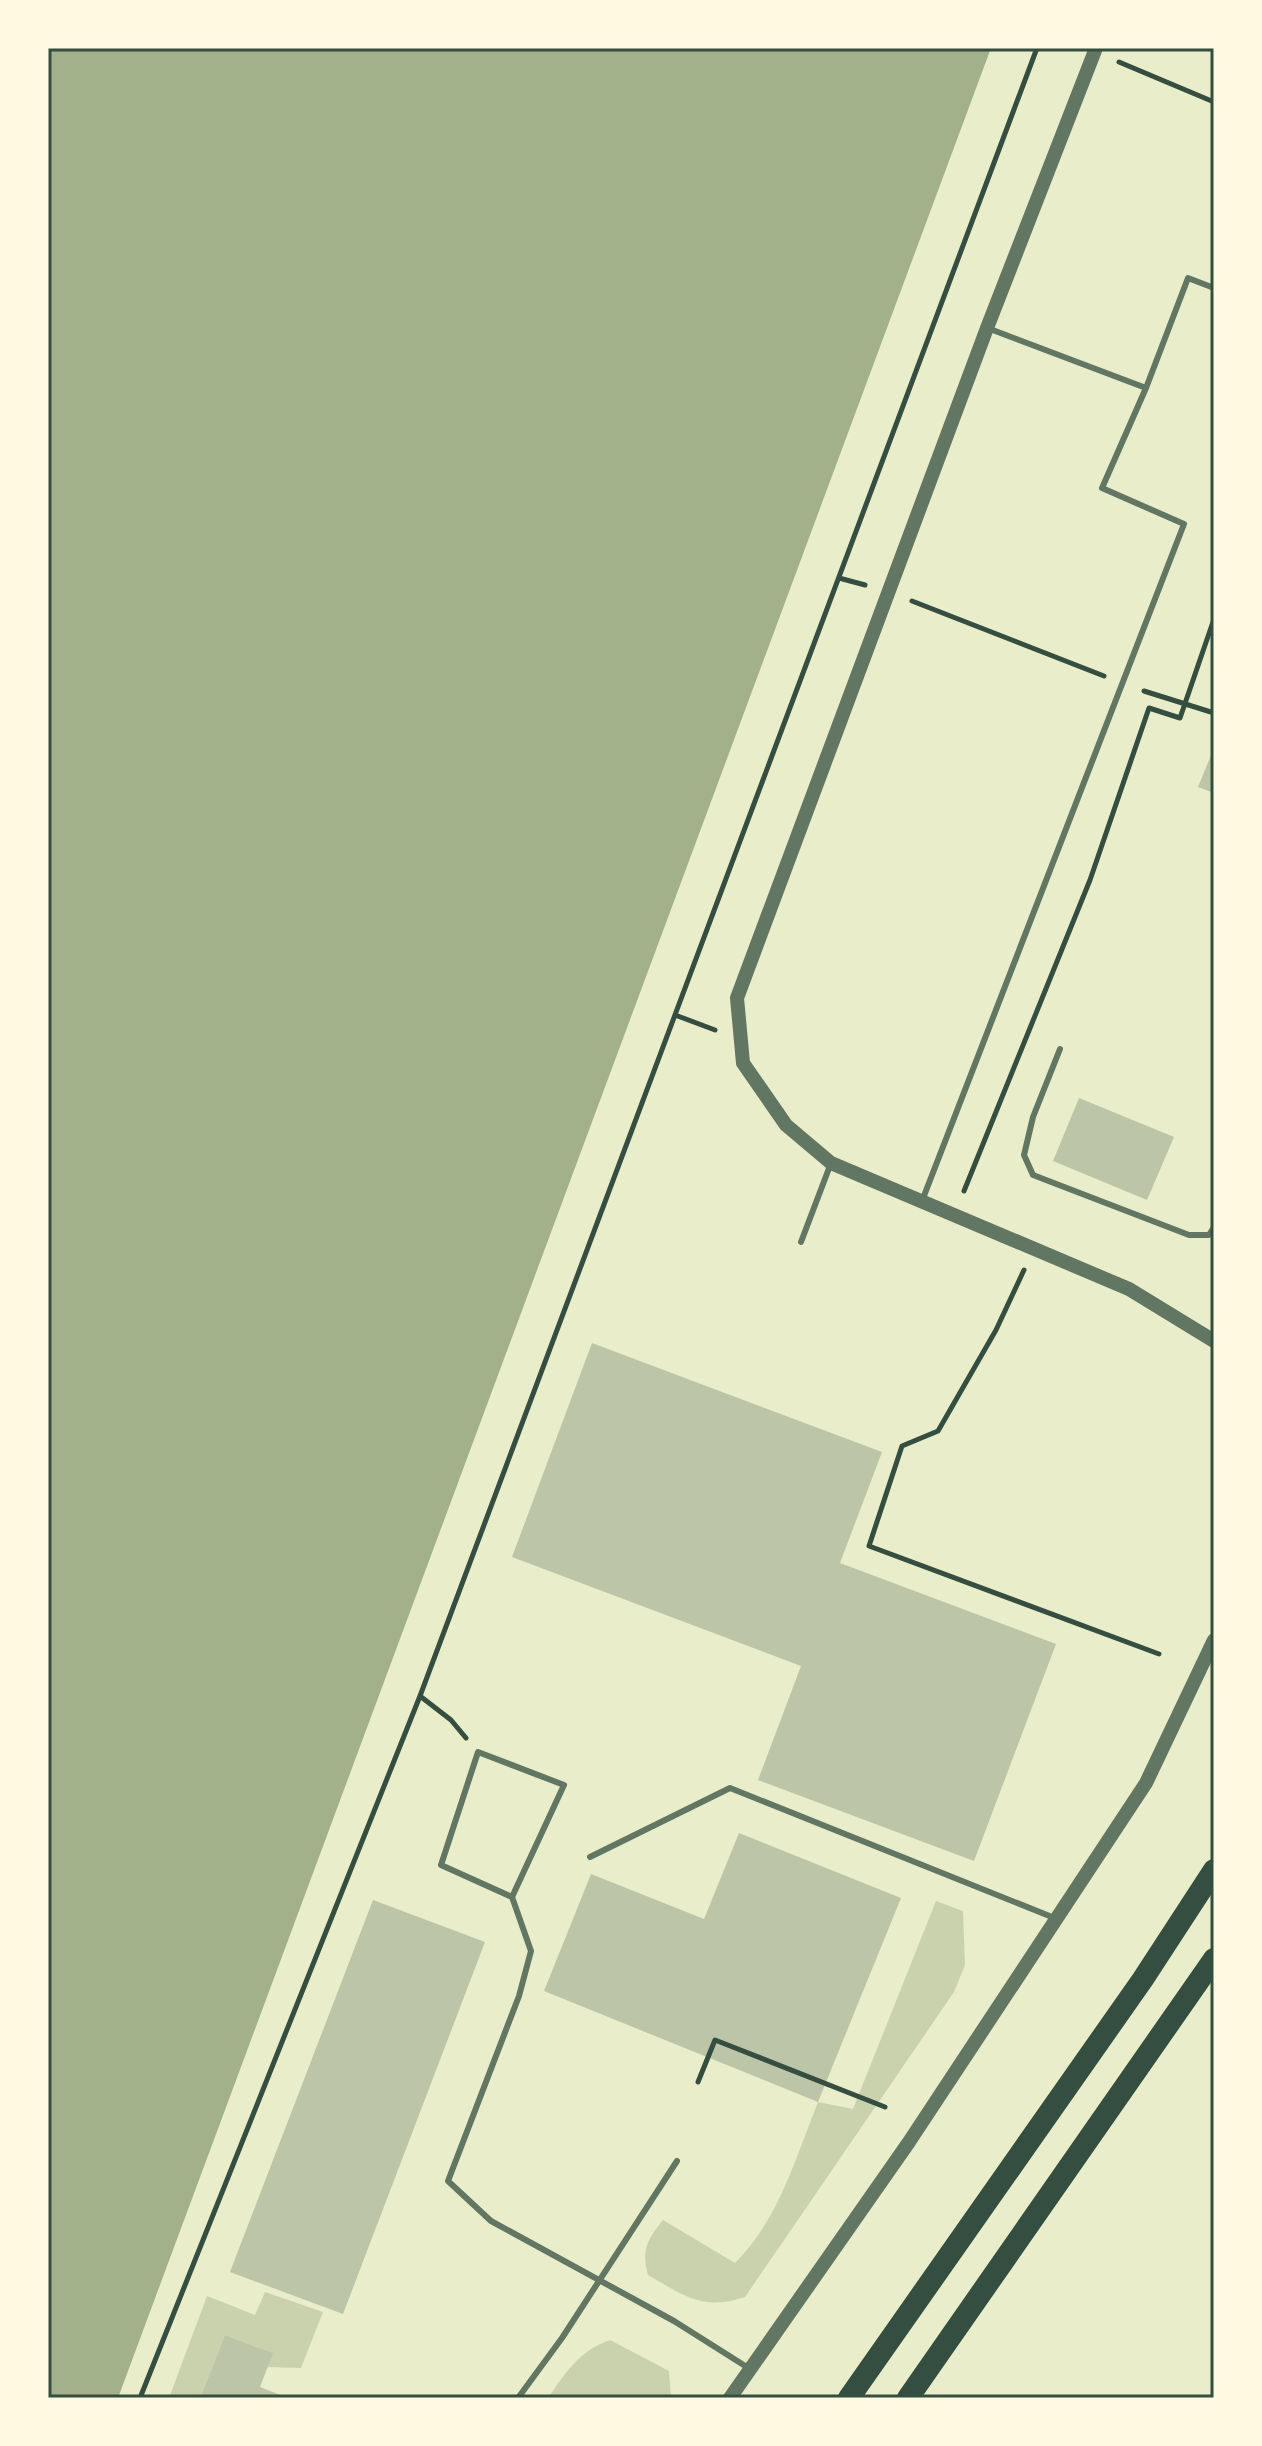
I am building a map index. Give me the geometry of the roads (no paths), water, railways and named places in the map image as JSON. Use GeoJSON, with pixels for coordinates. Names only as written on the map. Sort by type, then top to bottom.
{"type":"FeatureCollection","features":[{"type":"Feature","properties":{"kind":"highway"},"geometry":{"type":"LineString","coordinates":[[849,2398],[1143,1979],[1214,1870]]}},
{"type":"Feature","properties":{"kind":"highway"},"geometry":{"type":"LineString","coordinates":[[908,2398],[1214,1959]]}},
{"type":"Feature","properties":{"kind":"street"},"geometry":{"type":"LineString","coordinates":[[1096,50],[987,328],[737,998],[743,1063],[786,1125],[831,1163],[1129,1289],[1214,1341]]}},
{"type":"Feature","properties":{"kind":"street"},"geometry":{"type":"LineString","coordinates":[[730,2398],[1058,1920],[1146,1783],[1214,1640]]}},
{"type":"Feature","properties":{"kind":"lane"},"geometry":{"type":"LineString","coordinates":[[922,1201],[1184,524],[1102,488],[1146,388],[1188,278],[1214,288]]}},
{"type":"Feature","properties":{"kind":"lane"},"geometry":{"type":"LineString","coordinates":[[987,328],[1146,388]]}},
{"type":"Feature","properties":{"kind":"lane"},"geometry":{"type":"LineString","coordinates":[[1060,1049],[1033,1117],[1024,1155],[1033,1175],[1189,1235],[1209,1235],[1214,1227]]}},
{"type":"Feature","properties":{"kind":"lane"},"geometry":{"type":"LineString","coordinates":[[801,1242],[831,1163]]}},
{"type":"Feature","properties":{"kind":"lane"},"geometry":{"type":"LineString","coordinates":[[512,1897],[441,1865],[478,1752],[564,1785],[512,1897],[531,1951],[519,1996],[448,2181],[491,2221],[674,2321],[750,2369]]}},
{"type":"Feature","properties":{"kind":"lane"},"geometry":{"type":"LineString","coordinates":[[590,1857],[730,1788],[1058,1920]]}},
{"type":"Feature","properties":{"kind":"lane"},"geometry":{"type":"LineString","coordinates":[[518,2398],[599,2282],[677,2161]]}}]}
